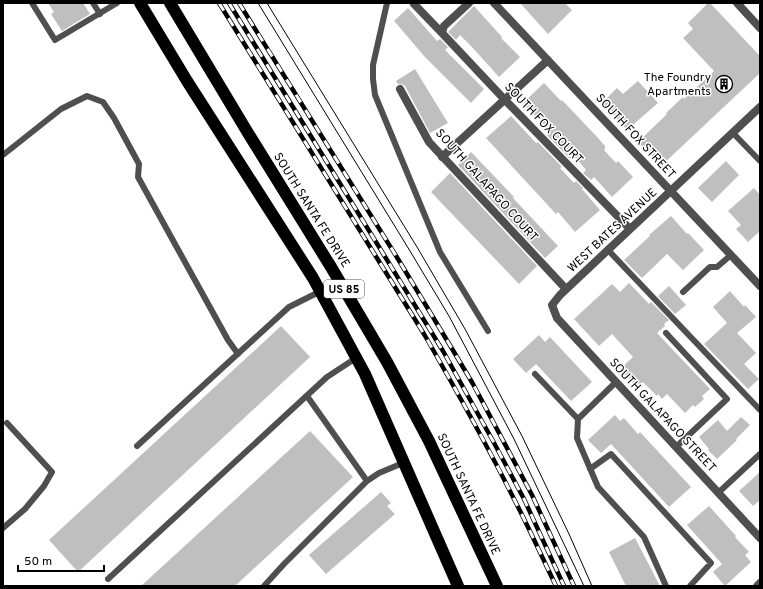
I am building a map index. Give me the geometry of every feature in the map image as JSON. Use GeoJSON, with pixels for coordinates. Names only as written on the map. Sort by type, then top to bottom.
{"type":"FeatureCollection","features":[{"type":"Feature","properties":{"kind":"highway","name":"US 85"},"geometry":{"type":"LineString","coordinates":[[140,3],[185,78],[314,278],[365,374],[457,585]]}},
{"type":"Feature","properties":{"kind":"highway","name":"SOUTH SANTA FE DRIVE"},"geometry":{"type":"LineString","coordinates":[[170,3],[331,267],[387,362],[429,440],[497,586]]}},
{"type":"Feature","properties":{"kind":"street"},"geometry":{"type":"LineString","coordinates":[[442,33],[444,26],[470,3]]}},
{"type":"Feature","properties":{"kind":"street","name":"SOUTH FOX STREET"},"geometry":{"type":"LineString","coordinates":[[494,3],[760,286]]}},
{"type":"Feature","properties":{"kind":"street"},"geometry":{"type":"LineString","coordinates":[[738,3],[760,28]]}},
{"type":"Feature","properties":{"kind":"street","name":"SOUTH FOX COURT"},"geometry":{"type":"LineString","coordinates":[[414,4],[630,229]]}},
{"type":"Feature","properties":{"kind":"street"},"geometry":{"type":"LineString","coordinates":[[442,157],[548,60]]}},
{"type":"Feature","properties":{"kind":"street","name":"SOUTH GALAPAGO COURT"},"geometry":{"type":"LineString","coordinates":[[400,89],[429,142],[566,289]]}},
{"type":"Feature","properties":{"kind":"street","name":"WEST BATES AVENUE"},"geometry":{"type":"LineString","coordinates":[[552,305],[566,289],[760,107]]}},
{"type":"Feature","properties":{"kind":"street","name":"SOUTH GALAPAGO STREET"},"geometry":{"type":"LineString","coordinates":[[552,305],[557,318],[760,538]]}},
{"type":"Feature","properties":{"kind":"street"},"geometry":{"type":"LineString","coordinates":[[757,586],[760,583]]}},
{"type":"Feature","properties":{"kind":"lane"},"geometry":{"type":"LineString","coordinates":[[32,3],[55,40],[117,3]]}},
{"type":"Feature","properties":{"kind":"lane"},"geometry":{"type":"LineString","coordinates":[[93,3],[100,14]]}},
{"type":"Feature","properties":{"kind":"lane"},"geometry":{"type":"LineString","coordinates":[[387,3],[373,65],[375,95],[440,252],[488,332]]}},
{"type":"Feature","properties":{"kind":"lane"},"geometry":{"type":"LineString","coordinates":[[3,155],[61,109],[87,96],[103,102],[114,118],[139,164],[138,178],[228,340],[238,354]]}},
{"type":"Feature","properties":{"kind":"lane"},"geometry":{"type":"LineString","coordinates":[[733,133],[760,161]]}},
{"type":"Feature","properties":{"kind":"lane"},"geometry":{"type":"LineString","coordinates":[[608,250],[760,410]]}},
{"type":"Feature","properties":{"kind":"lane"},"geometry":{"type":"LineString","coordinates":[[683,292],[710,267],[717,267],[731,254]]}},
{"type":"Feature","properties":{"kind":"lane"},"geometry":{"type":"LineString","coordinates":[[137,446],[289,307],[321,291]]}},
{"type":"Feature","properties":{"kind":"lane"},"geometry":{"type":"LineString","coordinates":[[666,333],[727,399],[676,447]]}},
{"type":"Feature","properties":{"kind":"lane"},"geometry":{"type":"LineString","coordinates":[[108,579],[327,377],[356,358]]}},
{"type":"Feature","properties":{"kind":"lane"},"geometry":{"type":"LineString","coordinates":[[535,374],[578,419]]}},
{"type":"Feature","properties":{"kind":"lane"},"geometry":{"type":"LineString","coordinates":[[616,382],[578,419],[577,438],[598,487],[644,536],[666,586]]}},
{"type":"Feature","properties":{"kind":"lane"},"geometry":{"type":"LineString","coordinates":[[307,396],[367,481]]}},
{"type":"Feature","properties":{"kind":"lane"},"geometry":{"type":"LineString","coordinates":[[3,528],[25,509],[44,486],[52,472],[7,423]]}},
{"type":"Feature","properties":{"kind":"lane"},"geometry":{"type":"LineString","coordinates":[[590,469],[610,454],[711,563],[690,586]]}},
{"type":"Feature","properties":{"kind":"lane"},"geometry":{"type":"LineString","coordinates":[[718,493],[760,454]]}},
{"type":"Feature","properties":{"kind":"lane"},"geometry":{"type":"LineString","coordinates":[[264,586],[367,481],[379,473],[403,463]]}},
{"type":"Feature","properties":{"kind":"building"},"geometry":{"type":"Polygon","coordinates":[[[48,3],[83,3],[90,14],[62,31],[51,14],[54,12],[48,3]]]}},
{"type":"Feature","properties":{"kind":"building"},"geometry":{"type":"Polygon","coordinates":[[[520,3],[565,3],[572,10],[548,34],[520,3]]]}},
{"type":"Feature","properties":{"kind":"building","name":"The Foundry Apartments"},"geometry":{"type":"Polygon","coordinates":[[[708,3],[710,3],[760,56],[760,73],[661,166],[638,142],[683,97],[684,99],[714,71],[683,38],[693,29],[688,23],[708,3]]]}},
{"type":"Feature","properties":{"kind":"building"},"geometry":{"type":"Polygon","coordinates":[[[474,6],[502,37],[501,38],[520,57],[499,77],[460,35],[456,40],[448,32],[474,6]]]}},
{"type":"Feature","properties":{"kind":"building"},"geometry":{"type":"Polygon","coordinates":[[[408,8],[437,41],[440,39],[448,47],[445,50],[484,89],[471,103],[425,57],[394,21],[408,8]]]}},
{"type":"Feature","properties":{"kind":"building"},"geometry":{"type":"Polygon","coordinates":[[[415,69],[448,123],[430,133],[405,86],[398,84],[396,81],[415,69]]]}},
{"type":"Feature","properties":{"kind":"building"},"geometry":{"type":"Polygon","coordinates":[[[638,81],[658,103],[627,130],[602,103],[617,88],[623,94],[638,81]]]}},
{"type":"Feature","properties":{"kind":"building"},"geometry":{"type":"Polygon","coordinates":[[[544,83],[599,139],[605,146],[604,150],[616,163],[618,161],[633,177],[612,197],[594,177],[591,180],[583,173],[586,170],[574,156],[570,159],[546,134],[550,131],[523,103],[544,83]]]}},
{"type":"Feature","properties":{"kind":"building"},"geometry":{"type":"Polygon","coordinates":[[[511,116],[536,143],[538,142],[562,167],[560,168],[574,183],[576,181],[583,188],[582,189],[600,210],[575,232],[558,212],[556,214],[486,138],[511,116]]]}},
{"type":"Feature","properties":{"kind":"building"},"geometry":{"type":"Polygon","coordinates":[[[471,152],[558,246],[545,258],[458,165],[471,152]]]}},
{"type":"Feature","properties":{"kind":"building"},"geometry":{"type":"Polygon","coordinates":[[[726,161],[739,175],[712,202],[698,188],[726,161]]]}},
{"type":"Feature","properties":{"kind":"building"},"geometry":{"type":"Polygon","coordinates":[[[450,173],[537,266],[519,284],[431,192],[450,173]]]}},
{"type":"Feature","properties":{"kind":"building"},"geometry":{"type":"Polygon","coordinates":[[[754,188],[760,195],[760,231],[748,242],[736,229],[741,225],[728,211],[754,188]]]}},
{"type":"Feature","properties":{"kind":"building"},"geometry":{"type":"Polygon","coordinates":[[[671,216],[704,250],[683,270],[667,254],[642,278],[624,260],[671,216]]]}},
{"type":"Feature","properties":{"kind":"building"},"geometry":{"type":"Polygon","coordinates":[[[629,283],[649,304],[651,302],[669,320],[657,333],[710,389],[702,396],[704,399],[695,407],[693,405],[685,413],[667,394],[662,399],[643,382],[637,387],[620,369],[633,357],[612,334],[599,346],[574,319],[612,284],[620,292],[629,283]]]}},
{"type":"Feature","properties":{"kind":"building"},"geometry":{"type":"Polygon","coordinates":[[[669,286],[686,305],[675,314],[658,296],[669,286]]]}},
{"type":"Feature","properties":{"kind":"building"},"geometry":{"type":"Polygon","coordinates":[[[730,291],[744,307],[745,305],[756,317],[737,333],[756,353],[744,364],[759,379],[748,389],[704,344],[727,323],[713,307],[730,291]]]}},
{"type":"Feature","properties":{"kind":"building"},"geometry":{"type":"Polygon","coordinates":[[[281,326],[310,357],[78,572],[49,540],[281,326]]]}},
{"type":"Feature","properties":{"kind":"building"},"geometry":{"type":"Polygon","coordinates":[[[539,335],[545,342],[550,337],[592,382],[571,401],[536,364],[526,373],[513,359],[539,335]]]}},
{"type":"Feature","properties":{"kind":"building"},"geometry":{"type":"Polygon","coordinates":[[[615,415],[620,421],[624,418],[638,434],[640,432],[691,487],[669,507],[611,444],[601,453],[588,440],[615,415]]]}},
{"type":"Feature","properties":{"kind":"building"},"geometry":{"type":"Polygon","coordinates":[[[741,417],[750,425],[717,459],[708,450],[709,449],[699,437],[718,420],[727,431],[741,417]]]}},
{"type":"Feature","properties":{"kind":"building"},"geometry":{"type":"Polygon","coordinates":[[[310,431],[353,477],[235,586],[141,586],[310,431]]]}},
{"type":"Feature","properties":{"kind":"building"},"geometry":{"type":"Polygon","coordinates":[[[760,472],[760,500],[753,506],[739,491],[760,472]]]}},
{"type":"Feature","properties":{"kind":"building"},"geometry":{"type":"Polygon","coordinates":[[[381,492],[391,503],[387,506],[395,514],[326,574],[309,555],[381,492]]]}},
{"type":"Feature","properties":{"kind":"building"},"geometry":{"type":"Polygon","coordinates":[[[709,506],[749,552],[745,555],[751,562],[725,586],[713,572],[722,564],[687,525],[709,506]]]}},
{"type":"Feature","properties":{"kind":"building"},"geometry":{"type":"Polygon","coordinates":[[[635,538],[660,586],[626,586],[609,552],[635,538]]]}},
{"type":"Feature","properties":{"kind":"tram line"},"geometry":{"type":"LineString","coordinates":[[258,3],[449,316],[514,439],[584,586]]}},
{"type":"Feature","properties":{"kind":"tram line"},"geometry":{"type":"LineString","coordinates":[[267,3],[417,247],[465,329],[522,436],[592,586]]}},
{"type":"Feature","properties":{"kind":"railway"},"geometry":{"type":"LineString","coordinates":[[219,3],[424,334],[492,457],[556,586]]}},
{"type":"Feature","properties":{"kind":"railway"},"geometry":{"type":"LineString","coordinates":[[229,3],[443,351],[524,499],[564,586]]}},
{"type":"Feature","properties":{"kind":"railway"},"geometry":{"type":"LineString","coordinates":[[239,3],[398,259],[473,384],[532,495],[574,586]]}},
{"type":"Feature","properties":{"kind":"place","name":"The Foundry Apartments"},"geometry":{"type":"Point","coordinates":[724,84]}}]}
